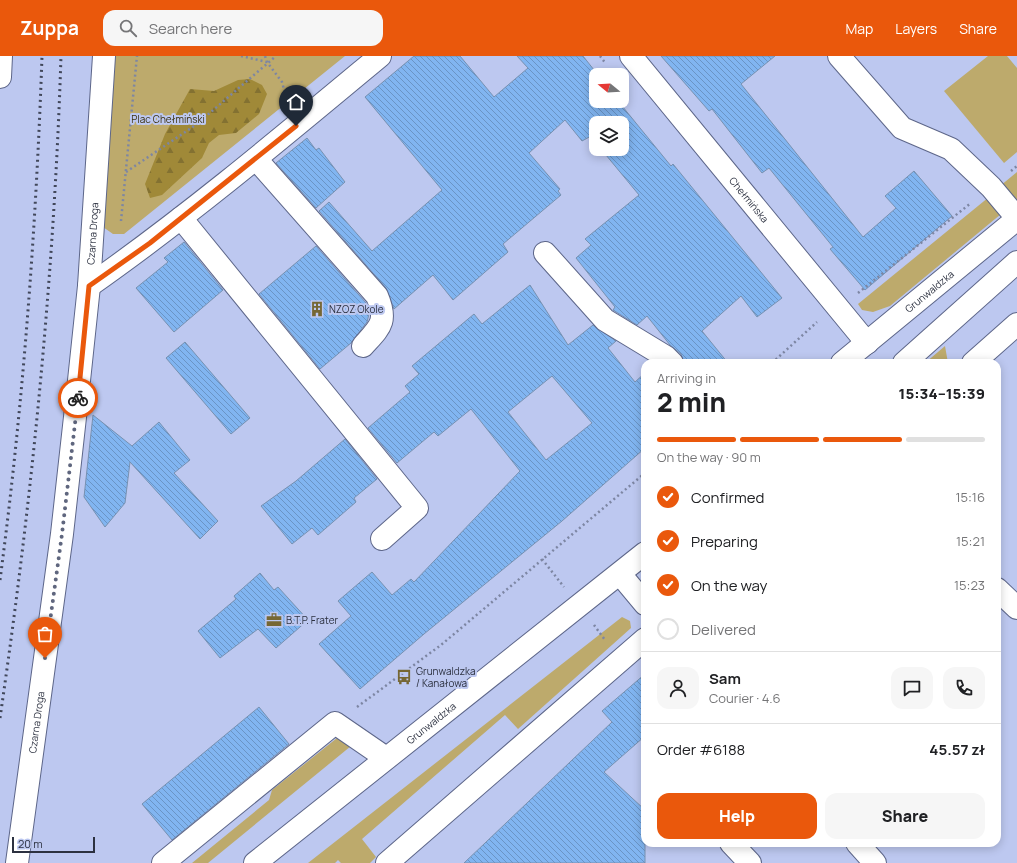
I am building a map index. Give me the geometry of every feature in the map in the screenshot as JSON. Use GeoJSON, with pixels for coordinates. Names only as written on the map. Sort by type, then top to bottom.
{"type":"FeatureCollection","features":[{"type":"Feature","properties":{"kind":"street"},"geometry":{"type":"LineString","coordinates":[[0,77],[1,56]]}},
{"type":"Feature","properties":{"kind":"street","name":"Czarna Droga"},"geometry":{"type":"LineString","coordinates":[[17,863],[62,534],[89,286],[104,56]]}},
{"type":"Feature","properties":{"kind":"street"},"geometry":{"type":"LineString","coordinates":[[89,286],[181,218],[256,159],[380,56]]}},
{"type":"Feature","properties":{"kind":"street","name":"Chełmińska"},"geometry":{"type":"LineString","coordinates":[[631,56],[867,343]]}},
{"type":"Feature","properties":{"kind":"street"},"geometry":{"type":"LineString","coordinates":[[839,56],[902,128],[951,149],[991,187],[1017,219]]}},
{"type":"Feature","properties":{"kind":"street"},"geometry":{"type":"LineString","coordinates":[[256,159],[377,296],[383,310],[380,327],[363,346]]}},
{"type":"Feature","properties":{"kind":"street"},"geometry":{"type":"LineString","coordinates":[[181,218],[417,508],[382,539]]}},
{"type":"Feature","properties":{"kind":"street","name":"Grunwaldzka"},"geometry":{"type":"LineString","coordinates":[[847,359],[1017,219]]}},
{"type":"Feature","properties":{"kind":"street"},"geometry":{"type":"LineString","coordinates":[[545,254],[605,320],[668,359]]}},
{"type":"Feature","properties":{"kind":"street"},"geometry":{"type":"LineString","coordinates":[[908,359],[1017,262]]}},
{"type":"Feature","properties":{"kind":"street"},"geometry":{"type":"LineString","coordinates":[[978,359],[1017,324]]}},
{"type":"Feature","properties":{"kind":"street","name":"Grunwaldzka"},"geometry":{"type":"LineString","coordinates":[[255,863],[641,556]]}},
{"type":"Feature","properties":{"kind":"street"},"geometry":{"type":"LineString","coordinates":[[620,574],[641,599]]}},
{"type":"Feature","properties":{"kind":"street"},"geometry":{"type":"LineString","coordinates":[[1001,593],[1017,608]]}},
{"type":"Feature","properties":{"kind":"street"},"geometry":{"type":"LineString","coordinates":[[387,863],[641,642]]}},
{"type":"Feature","properties":{"kind":"street"},"geometry":{"type":"LineString","coordinates":[[163,863],[335,723],[386,758]]}},
{"type":"Feature","properties":{"kind":"street"},"geometry":{"type":"LineString","coordinates":[[735,847],[750,863]]}},
{"type":"Feature","properties":{"kind":"street"},"geometry":{"type":"LineString","coordinates":[[861,847],[875,863]]}},
{"type":"Feature","properties":{"kind":"path"},"geometry":{"type":"LineString","coordinates":[[120,226],[137,56]]}},
{"type":"Feature","properties":{"kind":"path"},"geometry":{"type":"LineString","coordinates":[[241,56],[267,62]]}},
{"type":"Feature","properties":{"kind":"path"},"geometry":{"type":"LineString","coordinates":[[266,56],[267,62],[282,82],[296,126]]}},
{"type":"Feature","properties":{"kind":"path"},"geometry":{"type":"LineString","coordinates":[[126,172],[197,124],[267,62],[276,56]]}},
{"type":"Feature","properties":{"kind":"path"},"geometry":{"type":"LineString","coordinates":[[776,359],[836,306],[865,290],[1017,166]]}},
{"type":"Feature","properties":{"kind":"path"},"geometry":{"type":"LineString","coordinates":[[335,723],[441,645],[641,476]]}},
{"type":"Feature","properties":{"kind":"green space","name":"Plac Chełmiński"},"geometry":{"type":"Polygon","coordinates":[[[105,56],[345,56],[124,234],[113,234],[103,227],[105,56]]]}},
{"type":"Feature","properties":{"kind":"green space"},"geometry":{"type":"Polygon","coordinates":[[[988,56],[1007,56],[1017,68],[1017,152],[1004,163],[944,91],[988,56]]]}},
{"type":"Feature","properties":{"kind":"green space"},"geometry":{"type":"Polygon","coordinates":[[[250,79],[262,85],[267,94],[259,114],[236,133],[219,135],[209,143],[202,158],[162,195],[150,198],[145,184],[165,134],[190,89],[214,91],[238,80],[250,79]]]}},
{"type":"Feature","properties":{"kind":"green space"},"geometry":{"type":"Polygon","coordinates":[[[1017,172],[1017,199],[1014,199],[1000,186],[1017,172]]]}},
{"type":"Feature","properties":{"kind":"green space"},"geometry":{"type":"Polygon","coordinates":[[[989,197],[1000,211],[1000,215],[890,306],[873,312],[862,310],[858,304],[989,197]]]}},
{"type":"Feature","properties":{"kind":"green space"},"geometry":{"type":"Polygon","coordinates":[[[945,346],[947,359],[930,359],[945,346]]]}},
{"type":"Feature","properties":{"kind":"green space"},"geometry":{"type":"Polygon","coordinates":[[[622,617],[630,621],[631,628],[518,729],[505,715],[362,839],[376,857],[370,863],[341,863],[338,860],[335,863],[308,863],[622,617]]]}},
{"type":"Feature","properties":{"kind":"green space"},"geometry":{"type":"Polygon","coordinates":[[[337,738],[351,746],[208,863],[192,863],[269,800],[272,790],[337,738]]]}},
{"type":"Feature","properties":{"kind":"building"},"geometry":{"type":"Polygon","coordinates":[[[414,56],[460,56],[494,97],[528,68],[517,56],[583,56],[592,68],[589,68],[589,108],[624,108],[671,166],[673,164],[782,298],[757,317],[741,296],[702,331],[725,359],[683,359],[681,354],[670,345],[647,316],[637,325],[613,310],[615,307],[576,258],[591,245],[585,239],[639,195],[607,156],[629,156],[629,116],[589,116],[589,137],[582,141],[565,120],[529,153],[560,189],[558,191],[561,195],[503,244],[508,252],[453,300],[433,275],[394,309],[386,288],[319,211],[329,202],[372,251],[442,190],[365,97],[414,56]]]}},
{"type":"Feature","properties":{"kind":"building"},"geometry":{"type":"Polygon","coordinates":[[[661,56],[775,56],[741,84],[863,237],[896,208],[885,196],[914,171],[952,216],[865,290],[830,249],[833,247],[769,168],[762,173],[712,109],[709,111],[661,56]]]}},
{"type":"Feature","properties":{"kind":"building"},"geometry":{"type":"Polygon","coordinates":[[[307,138],[316,150],[319,148],[345,182],[316,208],[276,163],[307,138]]]}},
{"type":"Feature","properties":{"kind":"building"},"geometry":{"type":"Polygon","coordinates":[[[184,242],[223,290],[174,332],[136,288],[168,262],[164,258],[184,242]]]}},
{"type":"Feature","properties":{"kind":"building","name":"NZOZ Okole"},"geometry":{"type":"Polygon","coordinates":[[[316,246],[366,303],[369,314],[367,322],[351,343],[320,369],[259,294],[316,246]]]}},
{"type":"Feature","properties":{"kind":"building"},"geometry":{"type":"Polygon","coordinates":[[[530,285],[568,345],[593,325],[616,341],[608,348],[635,382],[641,377],[641,452],[562,521],[424,634],[360,689],[319,644],[351,616],[338,601],[372,572],[392,595],[411,579],[414,582],[520,471],[471,409],[438,436],[434,432],[397,463],[368,428],[410,392],[405,386],[419,374],[412,366],[474,314],[482,324],[530,285]],[[552,376],[508,412],[546,460],[592,423],[552,376]]]}},
{"type":"Feature","properties":{"kind":"building"},"geometry":{"type":"Polygon","coordinates":[[[185,342],[250,418],[231,434],[166,358],[185,342]]]}},
{"type":"Feature","properties":{"kind":"building"},"geometry":{"type":"Polygon","coordinates":[[[93,415],[132,446],[159,422],[190,460],[174,473],[218,521],[200,539],[130,462],[125,503],[105,527],[84,497],[93,415]]]}},
{"type":"Feature","properties":{"kind":"building"},"geometry":{"type":"Polygon","coordinates":[[[345,439],[377,479],[354,498],[356,502],[318,535],[312,528],[292,544],[261,506],[296,481],[345,439]]]}},
{"type":"Feature","properties":{"kind":"building"},"geometry":{"type":"Polygon","coordinates":[[[260,573],[274,590],[278,587],[308,620],[276,648],[258,629],[220,658],[198,631],[236,599],[234,596],[260,573]]]}},
{"type":"Feature","properties":{"kind":"building"},"geometry":{"type":"Polygon","coordinates":[[[641,677],[641,740],[604,772],[641,806],[641,847],[645,847],[645,863],[464,863],[612,722],[602,711],[641,677]]]}},
{"type":"Feature","properties":{"kind":"building"},"geometry":{"type":"Polygon","coordinates":[[[259,707],[289,744],[172,840],[142,804],[259,707]]]}},
{"type":"Feature","properties":{"kind":"railway"},"geometry":{"type":"LineString","coordinates":[[0,580],[22,384],[32,253],[42,56]]}},
{"type":"Feature","properties":{"kind":"railway"},"geometry":{"type":"LineString","coordinates":[[0,718],[22,553],[40,388],[53,222],[61,56]]}},
{"type":"Feature","properties":{"kind":"way so far"},"geometry":{"type":"LineString","coordinates":[[45,658],[62,534],[78,398]]}},
{"type":"Feature","properties":{"kind":"place","name":"NZOZ Okole"},"geometry":{"type":"Point","coordinates":[317,309]}},
{"type":"Feature","properties":{"kind":"place","name":"B.T.P. Frater"},"geometry":{"type":"Point","coordinates":[274,620]}},
{"type":"Feature","properties":{"kind":"place","name":"Grunwaldzka / Kanałowa"},"geometry":{"type":"Point","coordinates":[404,677]}},
{"type":"Feature","properties":{"kind":"route"},"geometry":{"type":"LineString","coordinates":[[78,398],[89,286],[150,243],[296,126]]}}]}
